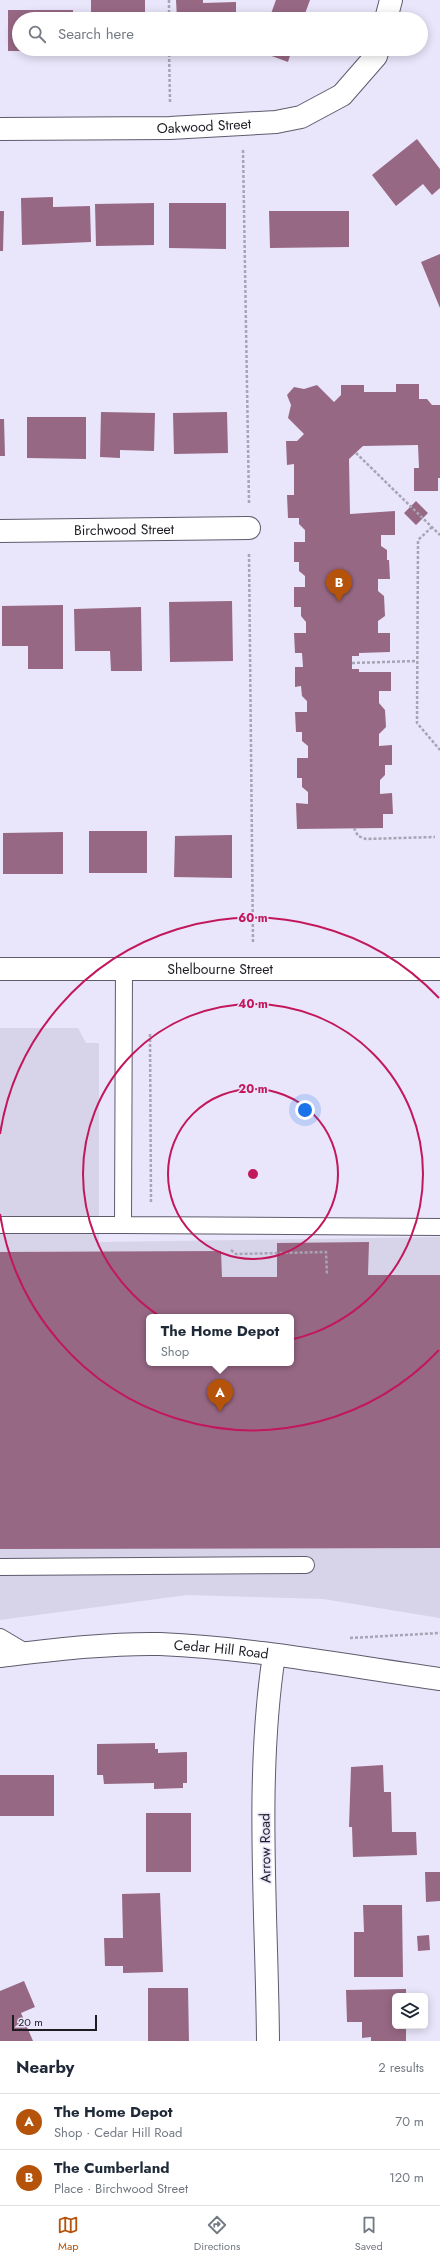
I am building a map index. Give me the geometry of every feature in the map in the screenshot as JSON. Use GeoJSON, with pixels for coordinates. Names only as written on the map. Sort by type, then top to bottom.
{"type":"FeatureCollection","features":[{"type":"Feature","properties":{"kind":"street"},"geometry":{"type":"LineString","coordinates":[[388,12],[391,0]]}},
{"type":"Feature","properties":{"kind":"street","name":"Oakwood Street"},"geometry":{"type":"LineString","coordinates":[[0,129],[170,128],[242,126],[276,122],[301,117],[342,95],[376,56]]}},
{"type":"Feature","properties":{"kind":"street","name":"Birchwood Street"},"geometry":{"type":"LineString","coordinates":[[0,531],[249,528]]}},
{"type":"Feature","properties":{"kind":"street","name":"Shelbourne Street"},"geometry":{"type":"LineString","coordinates":[[0,969],[440,969]]}},
{"type":"Feature","properties":{"kind":"street","name":"Cedar Hill Road"},"geometry":{"type":"LineString","coordinates":[[0,1656],[99,1647],[159,1644],[274,1655],[440,1680]]}},
{"type":"Feature","properties":{"kind":"street","name":"Arrow Road"},"geometry":{"type":"LineString","coordinates":[[268,2041],[265,1817],[267,1702],[274,1655]]}},
{"type":"Feature","properties":{"kind":"lane"},"geometry":{"type":"LineString","coordinates":[[123,1225],[124,968]]}},
{"type":"Feature","properties":{"kind":"lane"},"geometry":{"type":"LineString","coordinates":[[0,1225],[158,1224],[440,1227]]}},
{"type":"Feature","properties":{"kind":"lane"},"geometry":{"type":"LineString","coordinates":[[0,1567],[306,1565]]}},
{"type":"Feature","properties":{"kind":"lane"},"geometry":{"type":"LineString","coordinates":[[0,1637],[27,1653]]}},
{"type":"Feature","properties":{"kind":"path"},"geometry":{"type":"LineString","coordinates":[[169,0],[169,12]]}},
{"type":"Feature","properties":{"kind":"path"},"geometry":{"type":"LineString","coordinates":[[169,56],[170,128]]}},
{"type":"Feature","properties":{"kind":"path"},"geometry":{"type":"LineString","coordinates":[[356,453],[440,535]]}},
{"type":"Feature","properties":{"kind":"path"},"geometry":{"type":"LineString","coordinates":[[432,527],[418,540],[417,723],[440,750]]}},
{"type":"Feature","properties":{"kind":"path"},"geometry":{"type":"LineString","coordinates":[[352,663],[417,661]]}},
{"type":"Feature","properties":{"kind":"path"},"geometry":{"type":"LineString","coordinates":[[354,828],[358,836],[366,838],[435,837]]}},
{"type":"Feature","properties":{"kind":"path"},"geometry":{"type":"LineString","coordinates":[[150,1034],[150,1199],[158,1206],[158,1224]]}},
{"type":"Feature","properties":{"kind":"path"},"geometry":{"type":"LineString","coordinates":[[343,1665],[348,1638],[440,1633]]}},
{"type":"Feature","properties":{"kind":"shaded area"},"geometry":{"type":"Polygon","coordinates":[[[0,1028],[78,1028],[86,1043],[99,1043],[99,1242],[440,1237],[440,1618],[323,1599],[187,1595],[0,1620],[0,1028]]]}},
{"type":"Feature","properties":{"kind":"building"},"geometry":{"type":"Polygon","coordinates":[[[91,0],[145,0],[145,12],[91,12],[91,0]]]}},
{"type":"Feature","properties":{"kind":"building"},"geometry":{"type":"Polygon","coordinates":[[[176,0],[203,0],[203,3],[236,2],[236,12],[177,12],[176,0]]]}},
{"type":"Feature","properties":{"kind":"building"},"geometry":{"type":"Polygon","coordinates":[[[276,0],[310,0],[306,12],[272,12],[276,0]]]}},
{"type":"Feature","properties":{"kind":"building"},"geometry":{"type":"Polygon","coordinates":[[[8,10],[73,10],[73,12],[12,12],[12,51],[8,51],[8,10]]]}},
{"type":"Feature","properties":{"kind":"building"},"geometry":{"type":"Polygon","coordinates":[[[272,56],[290,56],[288,62],[272,56]]]}},
{"type":"Feature","properties":{"kind":"building"},"geometry":{"type":"Polygon","coordinates":[[[417,139],[440,169],[440,188],[432,195],[423,184],[396,206],[372,175],[417,139]]]}},
{"type":"Feature","properties":{"kind":"building"},"geometry":{"type":"Polygon","coordinates":[[[53,197],[53,207],[90,206],[91,242],[22,245],[21,198],[53,197]]]}},
{"type":"Feature","properties":{"kind":"building"},"geometry":{"type":"Polygon","coordinates":[[[154,203],[154,245],[96,246],[95,204],[154,203]]]}},
{"type":"Feature","properties":{"kind":"building"},"geometry":{"type":"Polygon","coordinates":[[[169,203],[226,203],[226,249],[169,248],[169,203]]]}},
{"type":"Feature","properties":{"kind":"building"},"geometry":{"type":"Polygon","coordinates":[[[0,211],[4,211],[3,251],[0,251],[0,211]]]}},
{"type":"Feature","properties":{"kind":"building"},"geometry":{"type":"Polygon","coordinates":[[[269,211],[349,211],[349,247],[270,248],[269,211]]]}},
{"type":"Feature","properties":{"kind":"building"},"geometry":{"type":"Polygon","coordinates":[[[440,254],[440,308],[421,262],[440,254]]]}},
{"type":"Feature","properties":{"kind":"building"},"geometry":{"type":"Polygon","coordinates":[[[396,384],[419,384],[419,399],[427,399],[432,405],[440,405],[440,478],[438,478],[438,491],[414,491],[414,468],[419,468],[418,445],[363,446],[349,459],[350,514],[395,511],[395,535],[381,535],[381,546],[387,550],[390,579],[378,579],[378,591],[384,596],[385,616],[378,621],[378,633],[390,633],[390,652],[359,653],[359,656],[352,656],[352,669],[359,669],[359,672],[391,672],[391,691],[379,691],[379,703],[385,710],[386,727],[379,734],[379,746],[392,745],[392,765],[385,765],[385,775],[380,780],[380,794],[392,793],[393,814],[383,814],[383,828],[297,829],[296,803],[308,804],[308,792],[302,787],[302,778],[297,778],[297,758],[308,758],[308,746],[302,741],[302,732],[296,732],[295,712],[307,712],[307,701],[302,696],[301,686],[295,687],[295,667],[303,667],[302,653],[295,653],[294,633],[306,633],[306,622],[301,616],[301,607],[294,607],[294,587],[305,587],[305,576],[299,571],[299,562],[294,562],[294,542],[305,542],[305,530],[299,524],[299,518],[288,518],[287,495],[294,495],[294,464],[287,465],[286,441],[297,441],[304,434],[288,418],[291,405],[287,395],[294,387],[304,389],[317,385],[334,402],[341,395],[341,385],[364,385],[364,392],[396,392],[396,384]]]}},
{"type":"Feature","properties":{"kind":"building"},"geometry":{"type":"Polygon","coordinates":[[[101,412],[155,413],[154,451],[120,450],[120,458],[100,457],[101,412]]]}},
{"type":"Feature","properties":{"kind":"building"},"geometry":{"type":"Polygon","coordinates":[[[227,412],[228,453],[174,454],[173,413],[227,412]]]}},
{"type":"Feature","properties":{"kind":"building"},"geometry":{"type":"Polygon","coordinates":[[[27,417],[86,417],[86,459],[27,458],[27,417]]]}},
{"type":"Feature","properties":{"kind":"building"},"geometry":{"type":"Polygon","coordinates":[[[0,419],[4,419],[5,456],[0,456],[0,419]]]}},
{"type":"Feature","properties":{"kind":"building"},"geometry":{"type":"Polygon","coordinates":[[[416,501],[428,513],[416,525],[404,513],[416,501]]]}},
{"type":"Feature","properties":{"kind":"building"},"geometry":{"type":"Polygon","coordinates":[[[232,601],[233,661],[170,662],[169,602],[232,601]]]}},
{"type":"Feature","properties":{"kind":"building"},"geometry":{"type":"Polygon","coordinates":[[[63,605],[63,669],[28,669],[28,646],[2,646],[2,606],[63,605]]]}},
{"type":"Feature","properties":{"kind":"building"},"geometry":{"type":"Polygon","coordinates":[[[141,607],[142,671],[111,671],[110,651],[75,651],[74,609],[141,607]]]}},
{"type":"Feature","properties":{"kind":"building"},"geometry":{"type":"Polygon","coordinates":[[[89,831],[147,831],[147,873],[89,873],[89,831]]]}},
{"type":"Feature","properties":{"kind":"building"},"geometry":{"type":"Polygon","coordinates":[[[63,832],[63,874],[3,874],[3,833],[63,832]]]}},
{"type":"Feature","properties":{"kind":"building"},"geometry":{"type":"Polygon","coordinates":[[[232,835],[232,878],[174,877],[175,836],[232,835]]]}},
{"type":"Feature","properties":{"kind":"building"},"geometry":{"type":"Polygon","coordinates":[[[369,1242],[368,1275],[440,1275],[440,1548],[0,1549],[0,1252],[221,1251],[222,1277],[277,1277],[277,1243],[369,1242]]]}},
{"type":"Feature","properties":{"kind":"building"},"geometry":{"type":"Polygon","coordinates":[[[155,1743],[155,1749],[158,1749],[158,1753],[187,1752],[187,1783],[183,1783],[183,1788],[154,1789],[154,1783],[104,1784],[103,1775],[97,1775],[97,1744],[155,1743]]]}},
{"type":"Feature","properties":{"kind":"building"},"geometry":{"type":"Polygon","coordinates":[[[383,1765],[384,1792],[391,1792],[392,1832],[416,1832],[417,1855],[353,1857],[352,1827],[349,1827],[351,1767],[383,1765]]]}},
{"type":"Feature","properties":{"kind":"building"},"geometry":{"type":"Polygon","coordinates":[[[0,1775],[54,1775],[54,1816],[0,1816],[0,1775]]]}},
{"type":"Feature","properties":{"kind":"building"},"geometry":{"type":"Polygon","coordinates":[[[146,1813],[191,1813],[191,1872],[146,1872],[146,1813]]]}},
{"type":"Feature","properties":{"kind":"building"},"geometry":{"type":"Polygon","coordinates":[[[425,1872],[440,1872],[440,1901],[426,1902],[425,1872]]]}},
{"type":"Feature","properties":{"kind":"building"},"geometry":{"type":"Polygon","coordinates":[[[160,1893],[163,1972],[123,1973],[123,1966],[105,1966],[104,1938],[123,1938],[122,1894],[160,1893]]]}},
{"type":"Feature","properties":{"kind":"building"},"geometry":{"type":"Polygon","coordinates":[[[363,1905],[402,1905],[403,1977],[354,1977],[354,1932],[364,1932],[363,1905]]]}},
{"type":"Feature","properties":{"kind":"building"},"geometry":{"type":"Polygon","coordinates":[[[429,1935],[430,1950],[418,1951],[417,1936],[429,1935]]]}},
{"type":"Feature","properties":{"kind":"building"},"geometry":{"type":"Polygon","coordinates":[[[24,1981],[35,2007],[21,2013],[33,2041],[0,2041],[0,1991],[24,1981]]]}},
{"type":"Feature","properties":{"kind":"building"},"geometry":{"type":"Polygon","coordinates":[[[148,1988],[188,1988],[189,2041],[148,2041],[148,1988]]]}},
{"type":"Feature","properties":{"kind":"building"},"geometry":{"type":"Polygon","coordinates":[[[406,1989],[406,1993],[392,1993],[392,2029],[406,2029],[406,2041],[371,2041],[371,2037],[362,2038],[362,2022],[347,2022],[346,1990],[406,1989]]]}},
{"type":"Feature","properties":{"kind":"place","name":"The Cumberland"},"geometry":{"type":"Point","coordinates":[339,602]}},
{"type":"Feature","properties":{"kind":"place","name":"The Home Depot"},"geometry":{"type":"Point","coordinates":[220,1412]}}]}
